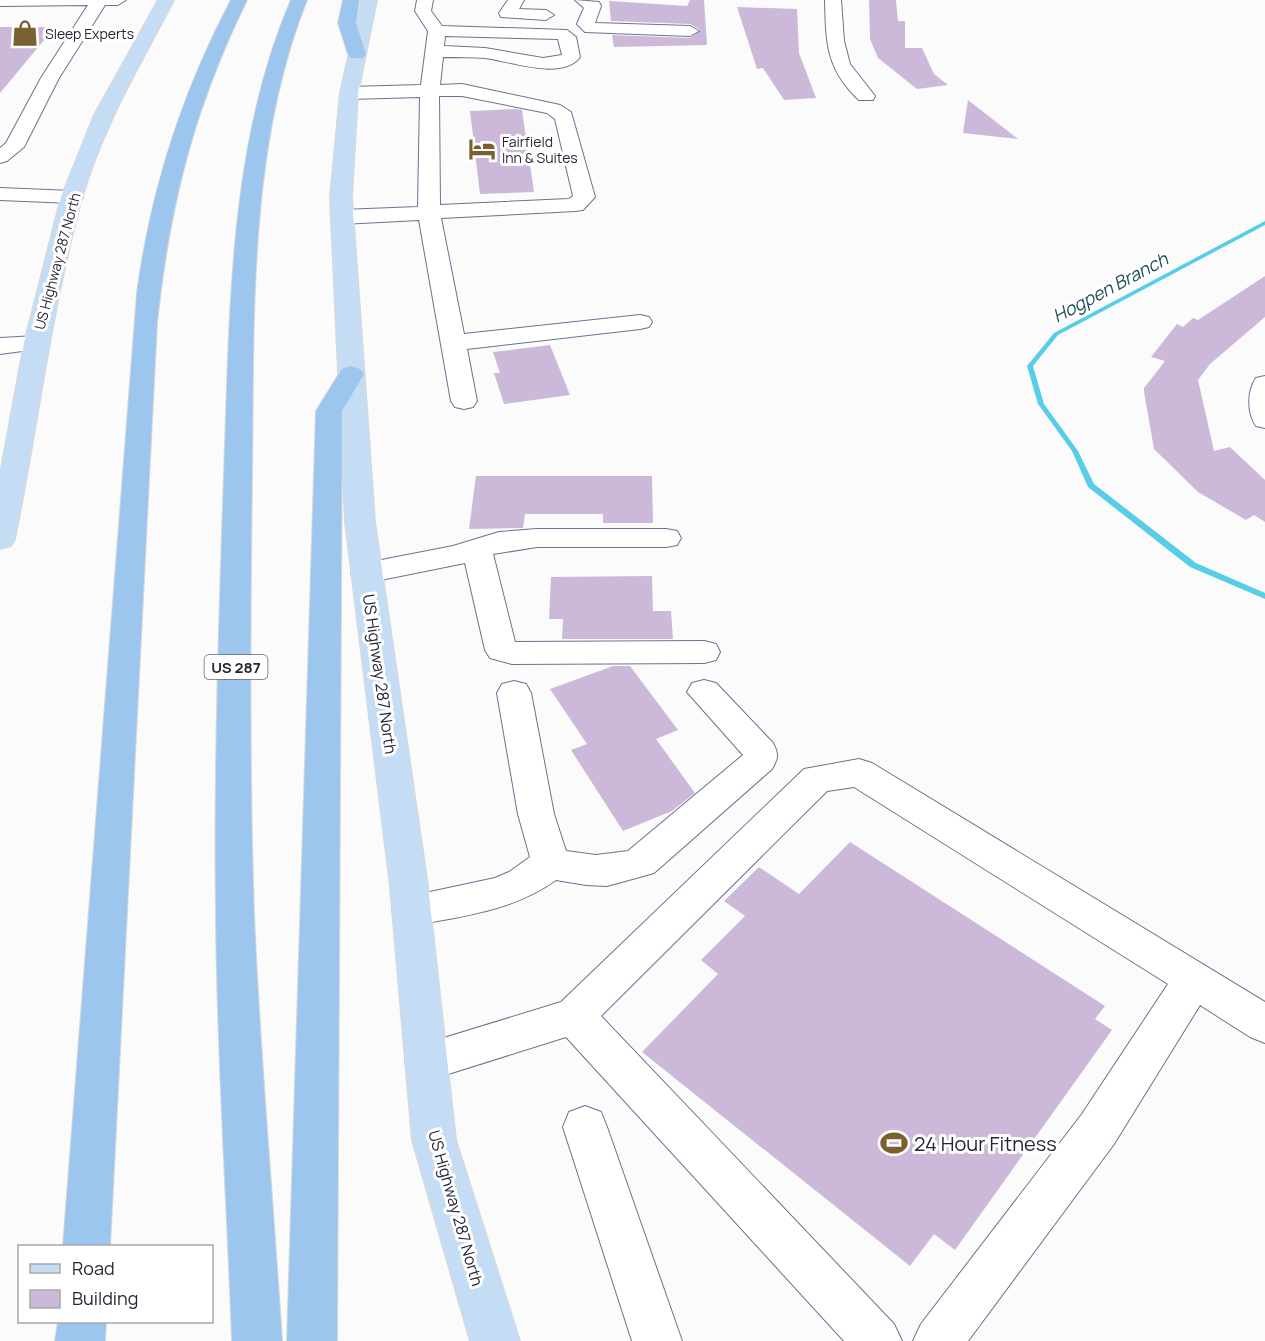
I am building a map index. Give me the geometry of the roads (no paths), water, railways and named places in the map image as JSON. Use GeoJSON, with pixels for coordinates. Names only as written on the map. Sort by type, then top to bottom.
{"type":"FeatureCollection","features":[{"type":"Feature","properties":{"kind":"highway"},"geometry":{"type":"LineString","coordinates":[[86,1245],[145,322],[155,242],[189,113],[219,39],[238,0]]}},
{"type":"Feature","properties":{"kind":"highway","name":"US 287"},"geometry":{"type":"LineString","coordinates":[[257,1341],[235,915],[236,560],[242,306],[257,152],[271,83],[287,29],[299,0]]}},
{"type":"Feature","properties":{"kind":"highway"},"geometry":{"type":"LineString","coordinates":[[357,54],[347,23],[366,1]]}},
{"type":"Feature","properties":{"kind":"highway"},"geometry":{"type":"LineString","coordinates":[[312,1341],[329,411],[351,374]]}},
{"type":"Feature","properties":{"kind":"highway"},"geometry":{"type":"LineString","coordinates":[[80,1341],[82,1323]]}},
{"type":"Feature","properties":{"kind":"main road","name":"US Highway 287 North"},"geometry":{"type":"LineString","coordinates":[[0,539],[17,460],[36,343],[72,197],[104,115],[166,0]]}},
{"type":"Feature","properties":{"kind":"main road","name":"US Highway 287 North"},"geometry":{"type":"LineString","coordinates":[[357,54],[349,93],[341,197],[360,522],[411,910],[434,1140],[495,1341]]}},
{"type":"Feature","properties":{"kind":"street"},"geometry":{"type":"LineString","coordinates":[[0,0],[120,0]]}},
{"type":"Feature","properties":{"kind":"street"},"geometry":{"type":"LineString","coordinates":[[0,156],[14,147],[50,78],[100,0]]}},
{"type":"Feature","properties":{"kind":"street"},"geometry":{"type":"LineString","coordinates":[[425,0],[423,11],[437,31],[430,90],[429,212],[464,401]]}},
{"type":"Feature","properties":{"kind":"street"},"geometry":{"type":"LineString","coordinates":[[516,0],[507,13],[547,15]]}},
{"type":"Feature","properties":{"kind":"street"},"geometry":{"type":"LineString","coordinates":[[583,0],[593,6],[586,24],[591,28],[690,31]]}},
{"type":"Feature","properties":{"kind":"street"},"geometry":{"type":"LineString","coordinates":[[833,0],[836,58],[850,83],[866,96]]}},
{"type":"Feature","properties":{"kind":"street"},"geometry":{"type":"LineString","coordinates":[[435,51],[492,54],[549,63],[565,61],[572,57],[567,37],[561,34],[437,31]]}},
{"type":"Feature","properties":{"kind":"street"},"geometry":{"type":"LineString","coordinates":[[342,217],[575,205],[584,197],[564,116],[553,109],[462,90],[349,93]]}},
{"type":"Feature","properties":{"kind":"street"},"geometry":{"type":"LineString","coordinates":[[0,194],[72,197]]}},
{"type":"Feature","properties":{"kind":"street"},"geometry":{"type":"LineString","coordinates":[[453,343],[640,322]]}},
{"type":"Feature","properties":{"kind":"street"},"geometry":{"type":"LineString","coordinates":[[0,346],[36,343]]}},
{"type":"Feature","properties":{"kind":"street"},"geometry":{"type":"LineString","coordinates":[[1265,384],[1262,405],[1265,420]]}},
{"type":"Feature","properties":{"kind":"street"},"geometry":{"type":"LineString","coordinates":[[366,573],[477,549],[499,542],[537,538],[666,538]]}},
{"type":"Feature","properties":{"kind":"street"},"geometry":{"type":"LineString","coordinates":[[477,549],[501,650],[512,653],[704,652]]}},
{"type":"Feature","properties":{"kind":"street"},"geometry":{"type":"LineString","coordinates":[[551,863],[583,872],[604,872],[624,869],[641,862],[760,760],[761,752],[704,692]]}},
{"type":"Feature","properties":{"kind":"street"},"geometry":{"type":"LineString","coordinates":[[514,693],[536,814],[551,863]]}},
{"type":"Feature","properties":{"kind":"street"},"geometry":{"type":"LineString","coordinates":[[426,1062],[574,1016],[818,779],[859,773],[1265,1024]]}},
{"type":"Feature","properties":{"kind":"street"},"geometry":{"type":"LineString","coordinates":[[411,910],[498,893],[523,883],[551,863]]}},
{"type":"Feature","properties":{"kind":"street"},"geometry":{"type":"LineString","coordinates":[[938,1341],[1098,1130],[1194,979]]}},
{"type":"Feature","properties":{"kind":"street"},"geometry":{"type":"LineString","coordinates":[[574,1016],[877,1341]]}},
{"type":"Feature","properties":{"kind":"street"},"geometry":{"type":"LineString","coordinates":[[585,1127],[657,1341]]}},
{"type":"Feature","properties":{"kind":"waterway","name":"Hogpen Branch"},"geometry":{"type":"LineString","coordinates":[[1265,223],[1056,334],[1030,366],[1041,404],[1075,451],[1091,485],[1193,565],[1265,596]]}},
{"type":"Feature","properties":{"kind":"place","name":"Sleep Experts"},"geometry":{"type":"Point","coordinates":[25,33]}},
{"type":"Feature","properties":{"kind":"place","name":"Fairfield Inn & Suites"},"geometry":{"type":"Point","coordinates":[482,149]}},
{"type":"Feature","properties":{"kind":"place","name":"24 Hour Fitness"},"geometry":{"type":"Point","coordinates":[894,1143]}}]}
